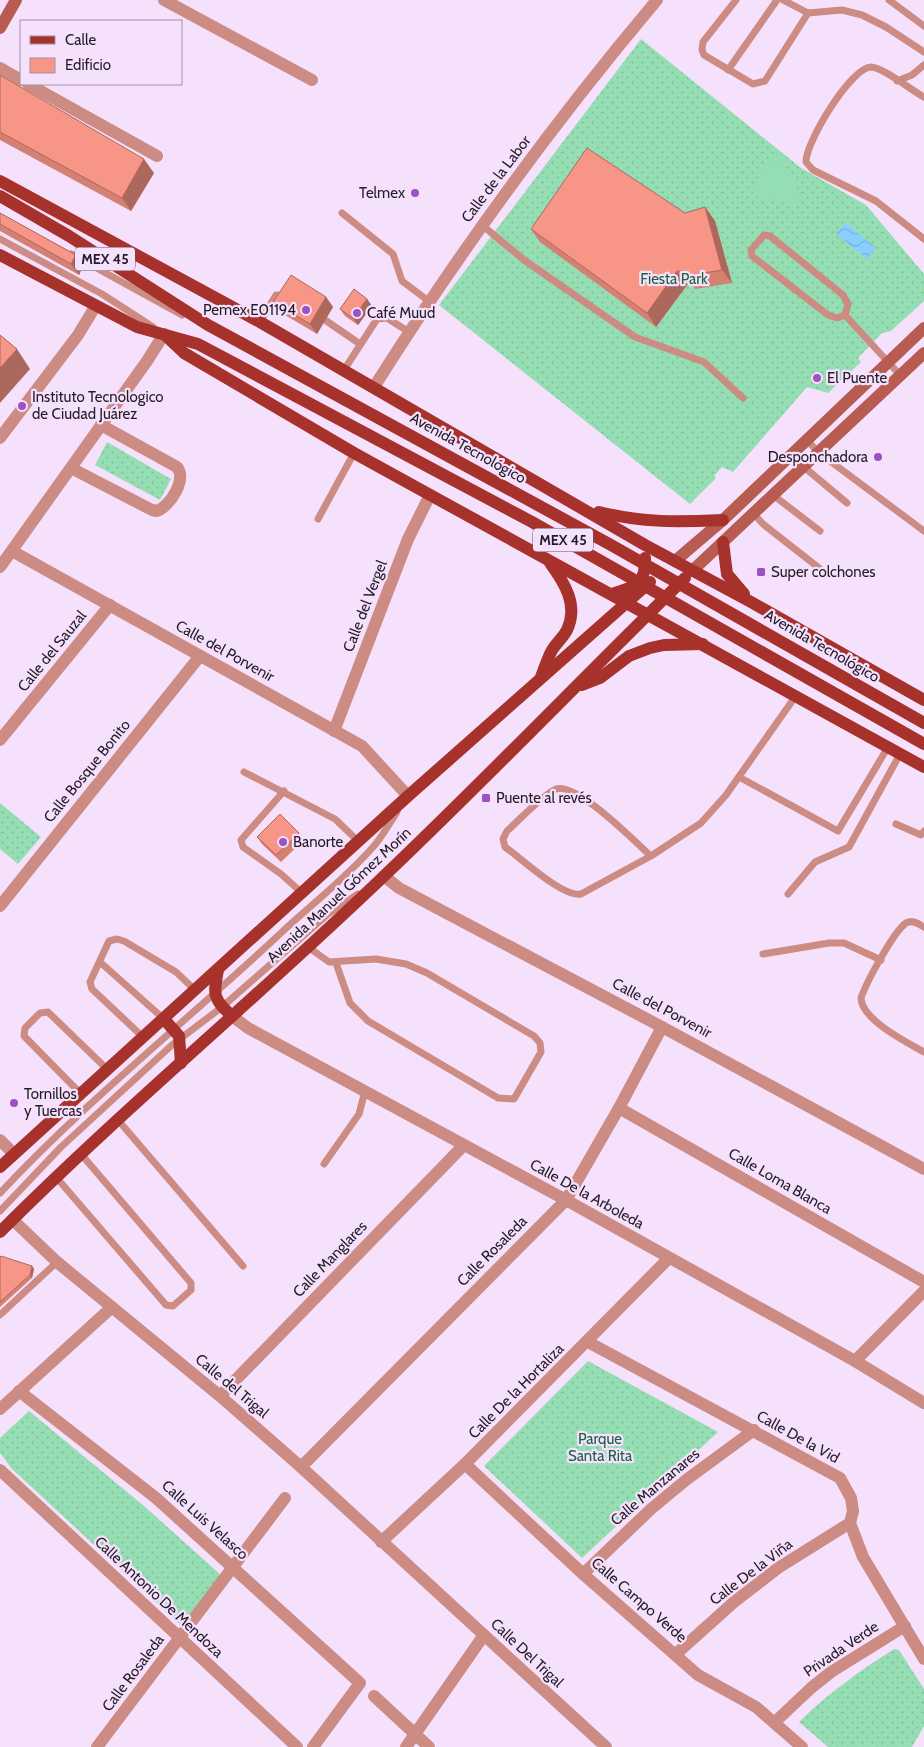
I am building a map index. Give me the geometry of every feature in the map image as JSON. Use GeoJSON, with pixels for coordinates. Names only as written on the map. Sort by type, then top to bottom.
{"type":"FeatureCollection","features":[{"type":"Feature","properties":{"kind":"main road"},"geometry":{"type":"LineString","coordinates":[[0,28],[16,0]]}},
{"type":"Feature","properties":{"kind":"main road"},"geometry":{"type":"LineString","coordinates":[[0,181],[374,386],[644,545],[751,602],[924,700]]}},
{"type":"Feature","properties":{"kind":"main road","name":"Avenida Tecnológico"},"geometry":{"type":"LineString","coordinates":[[0,196],[69,236],[208,326],[611,545],[924,723]]}},
{"type":"Feature","properties":{"kind":"main road","name":"MEX 45"},"geometry":{"type":"LineString","coordinates":[[0,255],[95,307],[137,327],[198,344],[532,522],[924,744]]}},
{"type":"Feature","properties":{"kind":"main road"},"geometry":{"type":"LineString","coordinates":[[675,561],[723,520],[924,328]]}},
{"type":"Feature","properties":{"kind":"main road"},"geometry":{"type":"LineString","coordinates":[[164,334],[184,353],[354,453],[924,767]]}},
{"type":"Feature","properties":{"kind":"main road"},"geometry":{"type":"LineString","coordinates":[[692,571],[924,353]]}},
{"type":"Feature","properties":{"kind":"main road"},"geometry":{"type":"LineString","coordinates":[[587,510],[633,520],[673,522],[723,520]]}},
{"type":"Feature","properties":{"kind":"main road"},"geometry":{"type":"LineString","coordinates":[[723,542],[728,574],[751,602]]}},
{"type":"Feature","properties":{"kind":"main road"},"geometry":{"type":"LineString","coordinates":[[611,594],[630,589],[641,580],[645,567],[644,545]]}},
{"type":"Feature","properties":{"kind":"main road"},"geometry":{"type":"LineString","coordinates":[[540,679],[551,652],[567,630],[571,616],[571,602],[564,582],[546,559]]}},
{"type":"Feature","properties":{"kind":"main road","name":"Avenida Manuel Gómez Morín"},"geometry":{"type":"LineString","coordinates":[[0,1167],[144,1038],[168,1023],[195,990],[301,892],[675,561]]}},
{"type":"Feature","properties":{"kind":"main road","name":"Avenida Manuel Gómez Morín"},"geometry":{"type":"LineString","coordinates":[[0,1232],[56,1177],[384,876],[692,571]]}},
{"type":"Feature","properties":{"kind":"main road"},"geometry":{"type":"LineString","coordinates":[[678,631],[676,615],[678,603],[688,591],[709,581]]}},
{"type":"Feature","properties":{"kind":"main road"},"geometry":{"type":"LineString","coordinates":[[579,685],[600,678],[629,656],[650,648],[664,645],[703,644]]}},
{"type":"Feature","properties":{"kind":"main road"},"geometry":{"type":"LineString","coordinates":[[218,970],[215,995],[232,1016]]}},
{"type":"Feature","properties":{"kind":"main road"},"geometry":{"type":"LineString","coordinates":[[168,1023],[180,1040],[181,1063]]}},
{"type":"Feature","properties":{"kind":"street"},"geometry":{"type":"LineString","coordinates":[[164,0],[312,80]]}},
{"type":"Feature","properties":{"kind":"street","name":"Calle de la Labor"},"geometry":{"type":"LineString","coordinates":[[374,386],[482,224],[603,64],[657,0]]}},
{"type":"Feature","properties":{"kind":"street"},"geometry":{"type":"LineString","coordinates":[[0,68],[20,79]]}},
{"type":"Feature","properties":{"kind":"street"},"geometry":{"type":"LineString","coordinates":[[30,85],[157,156]]}},
{"type":"Feature","properties":{"kind":"street"},"geometry":{"type":"LineString","coordinates":[[0,438],[78,335],[95,307]]}},
{"type":"Feature","properties":{"kind":"street"},"geometry":{"type":"LineString","coordinates":[[0,567],[102,425],[164,334]]}},
{"type":"Feature","properties":{"kind":"street"},"geometry":{"type":"LineString","coordinates":[[71,468],[152,510],[157,511],[167,505],[180,480],[181,474],[177,467],[102,425]]}},
{"type":"Feature","properties":{"kind":"street","name":"Calle del Vergel"},"geometry":{"type":"LineString","coordinates":[[334,731],[408,539],[430,495]]}},
{"type":"Feature","properties":{"kind":"street","name":"Calle del Porvenir"},"geometry":{"type":"LineString","coordinates":[[12,551],[362,746],[408,796]]}},
{"type":"Feature","properties":{"kind":"street","name":"Calle del Sauzal"},"geometry":{"type":"LineString","coordinates":[[0,740],[110,605]]}},
{"type":"Feature","properties":{"kind":"street","name":"Calle Bosque Bonito"},"geometry":{"type":"LineString","coordinates":[[0,906],[200,656]]}},
{"type":"Feature","properties":{"kind":"street","name":"Calle del Porvenir"},"geometry":{"type":"LineString","coordinates":[[384,876],[398,888],[662,1026],[924,1169]]}},
{"type":"Feature","properties":{"kind":"street","name":"Calle De la Arboleda"},"geometry":{"type":"LineString","coordinates":[[232,1016],[248,1028],[566,1200],[855,1361],[924,1403]]}},
{"type":"Feature","properties":{"kind":"street","name":"Calle Rosaleda"},"geometry":{"type":"LineString","coordinates":[[301,1467],[566,1200],[619,1108],[662,1026]]}},
{"type":"Feature","properties":{"kind":"street","name":"Calle Loma Blanca"},"geometry":{"type":"LineString","coordinates":[[619,1108],[924,1282]]}},
{"type":"Feature","properties":{"kind":"street"},"geometry":{"type":"LineString","coordinates":[[0,1140],[14,1154]]}},
{"type":"Feature","properties":{"kind":"street","name":"Calle Manglares"},"geometry":{"type":"LineString","coordinates":[[220,1396],[464,1145]]}},
{"type":"Feature","properties":{"kind":"street","name":"Calle del Trigal"},"geometry":{"type":"LineString","coordinates":[[13,1220],[57,1262],[220,1396],[301,1467],[426,1583]]}},
{"type":"Feature","properties":{"kind":"street","name":"Calle De la Hortaliza"},"geometry":{"type":"LineString","coordinates":[[381,1542],[465,1464],[588,1342],[669,1258]]}},
{"type":"Feature","properties":{"kind":"street"},"geometry":{"type":"LineString","coordinates":[[855,1361],[924,1291]]}},
{"type":"Feature","properties":{"kind":"street"},"geometry":{"type":"LineString","coordinates":[[0,1409],[111,1308]]}},
{"type":"Feature","properties":{"kind":"street","name":"Calle De la Vid"},"geometry":{"type":"LineString","coordinates":[[588,1342],[840,1478],[851,1498],[853,1511],[850,1523],[863,1557],[924,1659]]}},
{"type":"Feature","properties":{"kind":"street","name":"Calle Luis Velasco"},"geometry":{"type":"LineString","coordinates":[[19,1391],[136,1482],[233,1567],[360,1683],[313,1747]]}},
{"type":"Feature","properties":{"kind":"street","name":"Calle Manzanares"},"geometry":{"type":"LineString","coordinates":[[583,1574],[651,1509],[686,1480],[754,1430]]}},
{"type":"Feature","properties":{"kind":"street","name":"Calle Campo Verde"},"geometry":{"type":"LineString","coordinates":[[465,1464],[583,1574],[698,1675],[756,1707],[776,1722],[802,1747]]}},
{"type":"Feature","properties":{"kind":"street","name":"Calle Antonio De Mendoza"},"geometry":{"type":"LineString","coordinates":[[0,1470],[179,1639],[297,1747]]}},
{"type":"Feature","properties":{"kind":"street","name":"Calle Rosaleda"},"geometry":{"type":"LineString","coordinates":[[97,1747],[285,1498]]}},
{"type":"Feature","properties":{"kind":"street","name":"Calle De la Viña"},"geometry":{"type":"LineString","coordinates":[[676,1654],[734,1602],[778,1568],[850,1523]]}},
{"type":"Feature","properties":{"kind":"street","name":"Calle Del Trigal"},"geometry":{"type":"LineString","coordinates":[[426,1583],[606,1747]]}},
{"type":"Feature","properties":{"kind":"street","name":"Privada Verde"},"geometry":{"type":"LineString","coordinates":[[776,1722],[824,1677],[905,1626]]}},
{"type":"Feature","properties":{"kind":"street"},"geometry":{"type":"LineString","coordinates":[[406,1747],[484,1634]]}},
{"type":"Feature","properties":{"kind":"street"},"geometry":{"type":"LineString","coordinates":[[374,1696],[429,1747]]}},
{"type":"Feature","properties":{"kind":"lane"},"geometry":{"type":"LineString","coordinates":[[736,0],[702,46],[704,55],[746,82],[762,84],[808,13]]}},
{"type":"Feature","properties":{"kind":"lane"},"geometry":{"type":"LineString","coordinates":[[728,70],[777,0]]}},
{"type":"Feature","properties":{"kind":"lane"},"geometry":{"type":"LineString","coordinates":[[783,0],[808,13],[842,10],[862,15],[924,52]]}},
{"type":"Feature","properties":{"kind":"lane"},"geometry":{"type":"LineString","coordinates":[[889,0],[924,26]]}},
{"type":"Feature","properties":{"kind":"lane"},"geometry":{"type":"LineString","coordinates":[[897,81],[912,75],[924,65]]}},
{"type":"Feature","properties":{"kind":"lane"},"geometry":{"type":"LineString","coordinates":[[924,97],[873,67],[864,69],[855,76],[840,95],[809,144],[806,162],[813,170],[876,201],[924,239]]}},
{"type":"Feature","properties":{"kind":"lane"},"geometry":{"type":"LineString","coordinates":[[342,213],[393,254],[402,281],[430,302]]}},
{"type":"Feature","properties":{"kind":"lane"},"geometry":{"type":"LineString","coordinates":[[482,224],[524,260],[635,337],[704,362],[743,398]]}},
{"type":"Feature","properties":{"kind":"lane"},"geometry":{"type":"LineString","coordinates":[[764,236],[770,236],[843,295],[848,304],[844,315],[837,318],[828,315],[752,256],[751,250],[764,236]]}},
{"type":"Feature","properties":{"kind":"lane"},"geometry":{"type":"LineString","coordinates":[[0,239],[102,294],[164,334]]}},
{"type":"Feature","properties":{"kind":"lane"},"geometry":{"type":"LineString","coordinates":[[64,250],[166,308],[208,326]]}},
{"type":"Feature","properties":{"kind":"lane"},"geometry":{"type":"LineString","coordinates":[[260,322],[276,295],[289,297]]}},
{"type":"Feature","properties":{"kind":"lane"},"geometry":{"type":"LineString","coordinates":[[844,315],[900,375]]}},
{"type":"Feature","properties":{"kind":"lane"},"geometry":{"type":"LineString","coordinates":[[344,370],[378,319],[387,318],[409,332]]}},
{"type":"Feature","properties":{"kind":"lane"},"geometry":{"type":"LineString","coordinates":[[325,320],[360,344]]}},
{"type":"Feature","properties":{"kind":"lane"},"geometry":{"type":"LineString","coordinates":[[807,440],[818,452],[924,532]]}},
{"type":"Feature","properties":{"kind":"lane"},"geometry":{"type":"LineString","coordinates":[[318,519],[354,453]]}},
{"type":"Feature","properties":{"kind":"lane"},"geometry":{"type":"LineString","coordinates":[[804,466],[847,503]]}},
{"type":"Feature","properties":{"kind":"lane"},"geometry":{"type":"LineString","coordinates":[[773,494],[820,531]]}},
{"type":"Feature","properties":{"kind":"lane"},"geometry":{"type":"LineString","coordinates":[[753,513],[763,524],[819,568]]}},
{"type":"Feature","properties":{"kind":"lane"},"geometry":{"type":"LineString","coordinates":[[651,856],[598,810],[570,790],[563,788],[552,791],[507,831],[503,840],[505,847],[559,887],[576,895],[581,894],[651,856],[701,822],[726,795],[795,697]]}},
{"type":"Feature","properties":{"kind":"lane"},"geometry":{"type":"LineString","coordinates":[[739,777],[838,831],[888,747]]}},
{"type":"Feature","properties":{"kind":"lane"},"geometry":{"type":"LineString","coordinates":[[788,894],[815,862],[849,847],[900,754]]}},
{"type":"Feature","properties":{"kind":"lane"},"geometry":{"type":"LineString","coordinates":[[244,772],[335,819],[358,841]]}},
{"type":"Feature","properties":{"kind":"lane"},"geometry":{"type":"LineString","coordinates":[[284,791],[241,840],[243,847],[281,874],[301,892]]}},
{"type":"Feature","properties":{"kind":"lane"},"geometry":{"type":"LineString","coordinates":[[0,1193],[24,1166],[168,1023],[215,995],[373,847],[408,796]]}},
{"type":"Feature","properties":{"kind":"lane"},"geometry":{"type":"LineString","coordinates":[[896,824],[921,835],[924,830]]}},
{"type":"Feature","properties":{"kind":"lane"},"geometry":{"type":"LineString","coordinates":[[0,1212],[61,1147],[180,1040],[328,914],[384,876]]}},
{"type":"Feature","properties":{"kind":"lane"},"geometry":{"type":"LineString","coordinates":[[924,927],[914,922],[906,923],[864,988],[861,1005],[870,1018],[924,1052]]}},
{"type":"Feature","properties":{"kind":"lane"},"geometry":{"type":"LineString","coordinates":[[144,1038],[92,989],[90,982],[109,941],[117,939],[124,941],[176,972],[195,990]]}},
{"type":"Feature","properties":{"kind":"lane"},"geometry":{"type":"LineString","coordinates":[[763,954],[829,943],[844,944],[881,960]]}},
{"type":"Feature","properties":{"kind":"lane"},"geometry":{"type":"LineString","coordinates":[[308,947],[323,959],[336,962],[376,959],[406,964],[427,973],[534,1036],[540,1043],[541,1052],[514,1099],[498,1098],[368,1021],[350,1003],[336,962]]}},
{"type":"Feature","properties":{"kind":"lane"},"geometry":{"type":"LineString","coordinates":[[100,962],[168,1023]]}},
{"type":"Feature","properties":{"kind":"lane"},"geometry":{"type":"LineString","coordinates":[[81,1094],[24,1036],[25,1028],[40,1013],[48,1012],[108,1070]]}},
{"type":"Feature","properties":{"kind":"lane"},"geometry":{"type":"LineString","coordinates":[[324,1164],[359,1114],[365,1091]]}},
{"type":"Feature","properties":{"kind":"lane"},"geometry":{"type":"LineString","coordinates":[[118,1120],[243,1266]]}},
{"type":"Feature","properties":{"kind":"lane"},"geometry":{"type":"LineString","coordinates":[[56,1177],[164,1304],[173,1306],[191,1290],[191,1283],[81,1154]]}},
{"type":"Feature","properties":{"kind":"lane"},"geometry":{"type":"LineString","coordinates":[[0,1316],[57,1262]]}},
{"type":"Feature","properties":{"kind":"green space","name":"Fiesta Park"},"geometry":{"type":"Polygon","coordinates":[[[641,39],[801,168],[866,205],[924,274],[924,301],[891,331],[882,333],[858,358],[861,362],[828,393],[807,387],[733,472],[722,467],[714,476],[716,478],[690,504],[439,305],[641,39]]]}},
{"type":"Feature","properties":{"kind":"green space"},"geometry":{"type":"Polygon","coordinates":[[[779,155],[801,195],[795,205],[752,196],[760,172],[779,155]]]}},
{"type":"Feature","properties":{"kind":"green space"},"geometry":{"type":"Polygon","coordinates":[[[107,442],[171,479],[160,500],[95,465],[107,442]]]}},
{"type":"Feature","properties":{"kind":"green space"},"geometry":{"type":"Polygon","coordinates":[[[0,803],[41,837],[18,864],[0,849],[0,803]]]}},
{"type":"Feature","properties":{"kind":"green space","name":"Parque Santa Rita"},"geometry":{"type":"Polygon","coordinates":[[[588,1361],[718,1432],[582,1558],[484,1466],[588,1361]]]}},
{"type":"Feature","properties":{"kind":"green space"},"geometry":{"type":"Polygon","coordinates":[[[29,1411],[144,1506],[222,1576],[183,1627],[12,1469],[0,1453],[0,1438],[29,1411]]]}},
{"type":"Feature","properties":{"kind":"green space"},"geometry":{"type":"Polygon","coordinates":[[[894,1649],[899,1650],[924,1689],[924,1726],[912,1747],[828,1747],[799,1722],[821,1701],[894,1649]]]}},
{"type":"Feature","properties":{"kind":"water"},"geometry":{"type":"Polygon","coordinates":[[[846,223],[876,248],[867,259],[836,234],[846,223]]]}},
{"type":"Feature","properties":{"kind":"building"},"geometry":{"type":"Polygon","coordinates":[[[0,75],[144,159],[122,198],[0,132],[0,75]]]}},
{"type":"Feature","properties":{"kind":"building"},"geometry":{"type":"Polygon","coordinates":[[[587,148],[685,213],[705,207],[722,270],[686,276],[684,271],[677,271],[647,313],[531,229],[587,148]]]}},
{"type":"Feature","properties":{"kind":"building"},"geometry":{"type":"Polygon","coordinates":[[[0,213],[76,255],[71,264],[0,224],[0,213]]]}},
{"type":"Feature","properties":{"kind":"building","name":"Pemex E01194"},"geometry":{"type":"Polygon","coordinates":[[[291,275],[326,297],[310,324],[273,302],[291,275]]]}},
{"type":"Feature","properties":{"kind":"building"},"geometry":{"type":"Polygon","coordinates":[[[354,289],[367,299],[353,318],[340,309],[354,289]]]}},
{"type":"Feature","properties":{"kind":"building"},"geometry":{"type":"Polygon","coordinates":[[[0,335],[17,349],[0,368],[0,335]]]}},
{"type":"Feature","properties":{"kind":"building","name":"Banorte"},"geometry":{"type":"Polygon","coordinates":[[[280,814],[299,833],[276,855],[257,837],[280,814]]]}},
{"type":"Feature","properties":{"kind":"building"},"geometry":{"type":"Polygon","coordinates":[[[0,1257],[32,1266],[30,1275],[0,1302],[0,1257]]]}},
{"type":"Feature","properties":{"kind":"place","name":"Telmex"},"geometry":{"type":"Point","coordinates":[415,193]}},
{"type":"Feature","properties":{"kind":"place","name":"Pemex E01194"},"geometry":{"type":"Point","coordinates":[306,310]}},
{"type":"Feature","properties":{"kind":"place","name":"Café Muud"},"geometry":{"type":"Point","coordinates":[357,313]}},
{"type":"Feature","properties":{"kind":"place","name":"El Puente"},"geometry":{"type":"Point","coordinates":[817,378]}},
{"type":"Feature","properties":{"kind":"place","name":"Instituto Tecnologico de Ciudad Juárez"},"geometry":{"type":"Point","coordinates":[22,406]}},
{"type":"Feature","properties":{"kind":"place","name":"Desponchadora"},"geometry":{"type":"Point","coordinates":[878,457]}},
{"type":"Feature","properties":{"kind":"place","name":"Super colchones"},"geometry":{"type":"Point","coordinates":[761,572]}},
{"type":"Feature","properties":{"kind":"place","name":"Puente al revés"},"geometry":{"type":"Point","coordinates":[486,798]}},
{"type":"Feature","properties":{"kind":"place","name":"Banorte"},"geometry":{"type":"Point","coordinates":[283,842]}},
{"type":"Feature","properties":{"kind":"place","name":"Tornillos y Tuercas"},"geometry":{"type":"Point","coordinates":[14,1103]}}]}
